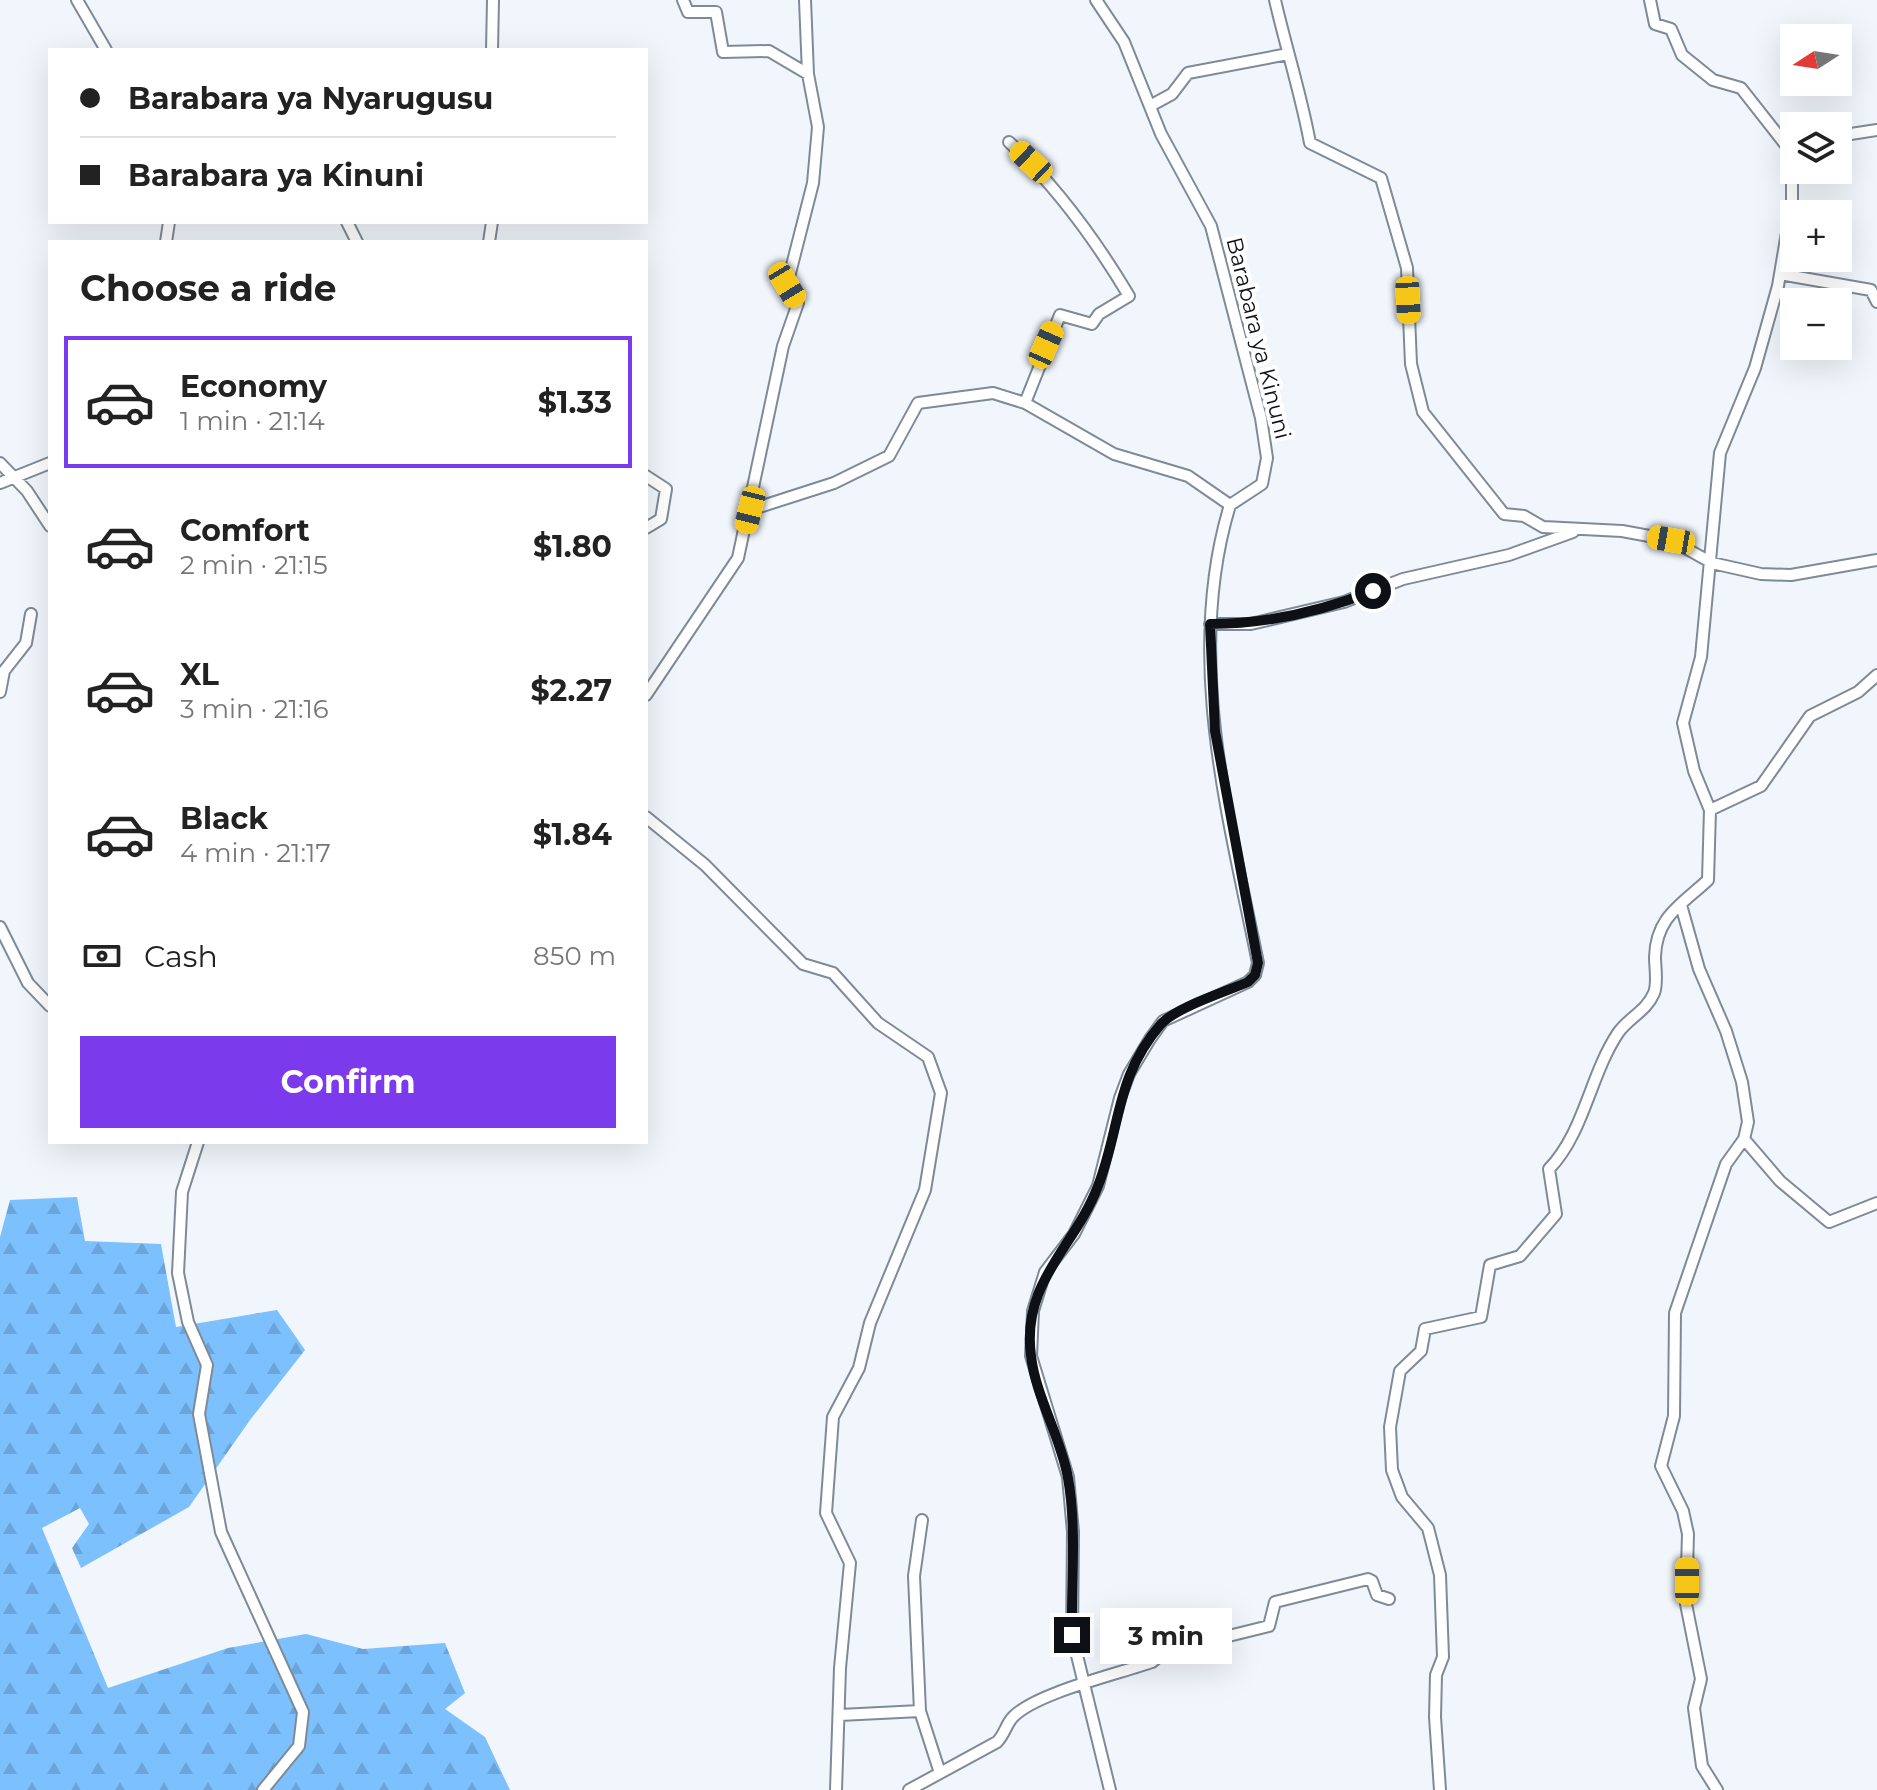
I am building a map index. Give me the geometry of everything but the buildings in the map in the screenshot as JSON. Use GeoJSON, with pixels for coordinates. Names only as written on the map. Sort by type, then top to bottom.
{"type":"FeatureCollection","features":[{"type":"Feature","properties":{"kind":"street"},"geometry":{"type":"LineString","coordinates":[[77,0],[105,48]]}},
{"type":"Feature","properties":{"kind":"street"},"geometry":{"type":"LineString","coordinates":[[492,48],[493,0]]}},
{"type":"Feature","properties":{"kind":"street"},"geometry":{"type":"LineString","coordinates":[[683,0],[688,12],[716,12],[723,52],[769,51],[808,74]]}},
{"type":"Feature","properties":{"kind":"street"},"geometry":{"type":"LineString","coordinates":[[648,692],[738,558],[783,346],[798,303],[787,285],[799,226],[813,183],[818,127],[808,74],[805,0]]}},
{"type":"Feature","properties":{"kind":"street","name":"Barabara ya Kinuni"},"geometry":{"type":"LineString","coordinates":[[1096,0],[1124,42],[1161,134],[1211,226],[1261,418],[1267,473],[1262,484],[1230,505]]}},
{"type":"Feature","properties":{"kind":"street"},"geometry":{"type":"LineString","coordinates":[[1275,0],[1288,54],[1299,80],[1310,143],[1381,178],[1407,268],[1411,364],[1423,412],[1504,514],[1524,516],[1543,527],[1622,531],[1671,540],[1712,563],[1761,574],[1791,575],[1877,560]]}},
{"type":"Feature","properties":{"kind":"street"},"geometry":{"type":"LineString","coordinates":[[1650,0],[1655,24],[1671,29],[1682,55],[1713,80],[1741,88],[1780,133]]}},
{"type":"Feature","properties":{"kind":"street"},"geometry":{"type":"LineString","coordinates":[[1150,106],[1172,94],[1188,73],[1288,54]]}},
{"type":"Feature","properties":{"kind":"street"},"geometry":{"type":"LineString","coordinates":[[1852,134],[1877,130]]}},
{"type":"Feature","properties":{"kind":"street"},"geometry":{"type":"LineString","coordinates":[[1009,142],[1052,182],[1074,219],[1099,245],[1129,296],[1099,314],[1092,324],[1060,315],[1025,403]]}},
{"type":"Feature","properties":{"kind":"street"},"geometry":{"type":"LineString","coordinates":[[1440,1790],[1435,1717],[1436,1675],[1443,1657],[1444,1642],[1440,1575],[1428,1528],[1402,1497],[1392,1470],[1390,1427],[1400,1371],[1421,1351],[1425,1329],[1481,1317],[1490,1265],[1520,1256],[1556,1214],[1549,1169],[1563,1154],[1620,1029],[1640,1016],[1655,991],[1655,953],[1660,928],[1708,880],[1710,810],[1694,771],[1683,723],[1701,657],[1712,563],[1714,490],[1720,453],[1755,368],[1780,274],[1792,184]]}},
{"type":"Feature","properties":{"kind":"street"},"geometry":{"type":"LineString","coordinates":[[1780,274],[1871,290],[1877,302]]}},
{"type":"Feature","properties":{"kind":"street"},"geometry":{"type":"LineString","coordinates":[[750,510],[834,483],[889,456],[918,403],[993,393],[1025,403],[1114,454],[1188,476],[1230,505],[1210,624],[1211,705],[1239,873],[1258,963],[1255,975],[1248,982],[1163,1021],[1150,1039],[1129,1074],[1120,1098],[1098,1186],[1074,1234],[1045,1272],[1033,1311],[1031,1356],[1068,1477],[1073,1532],[1072,1635],[1110,1790]]}},
{"type":"Feature","properties":{"kind":"street"},"geometry":{"type":"LineString","coordinates":[[0,463],[48,523]]}},
{"type":"Feature","properties":{"kind":"street"},"geometry":{"type":"LineString","coordinates":[[0,483],[48,464]]}},
{"type":"Feature","properties":{"kind":"street"},"geometry":{"type":"LineString","coordinates":[[648,477],[666,489],[661,519],[648,527]]}},
{"type":"Feature","properties":{"kind":"street"},"geometry":{"type":"LineString","coordinates":[[1210,624],[1251,624],[1344,602],[1403,579],[1509,555],[1579,530]]}},
{"type":"Feature","properties":{"kind":"street"},"geometry":{"type":"LineString","coordinates":[[0,692],[4,671],[26,643],[31,614]]}},
{"type":"Feature","properties":{"kind":"street"},"geometry":{"type":"LineString","coordinates":[[1710,810],[1761,786],[1810,716],[1858,692],[1877,675]]}},
{"type":"Feature","properties":{"kind":"street"},"geometry":{"type":"LineString","coordinates":[[648,819],[705,865],[803,964],[833,973],[878,1023],[928,1057],[941,1093],[925,1190],[870,1323],[859,1368],[833,1417],[826,1513],[850,1563],[840,1668],[836,1790]]}},
{"type":"Feature","properties":{"kind":"street"},"geometry":{"type":"LineString","coordinates":[[1681,905],[1699,969],[1726,1031],[1742,1082],[1748,1122],[1744,1139],[1726,1164],[1675,1313],[1674,1416],[1661,1466],[1683,1511],[1688,1534],[1686,1604],[1701,1679],[1694,1708],[1702,1766],[1717,1790]]}},
{"type":"Feature","properties":{"kind":"street"},"geometry":{"type":"LineString","coordinates":[[0,927],[28,983],[48,1004]]}},
{"type":"Feature","properties":{"kind":"street"},"geometry":{"type":"LineString","coordinates":[[1744,1139],[1780,1181],[1829,1222],[1877,1203]]}},
{"type":"Feature","properties":{"kind":"street"},"geometry":{"type":"LineString","coordinates":[[197,1144],[182,1192],[178,1273],[188,1322],[207,1365],[199,1414],[221,1532],[303,1712],[299,1746],[263,1790]]}},
{"type":"Feature","properties":{"kind":"street"},"geometry":{"type":"LineString","coordinates":[[922,1520],[914,1576],[920,1711],[940,1773]]}},
{"type":"Feature","properties":{"kind":"street"},"geometry":{"type":"LineString","coordinates":[[909,1790],[997,1742],[1008,1731],[1010,1719],[1029,1705],[1152,1662],[1164,1652],[1269,1626],[1275,1602],[1368,1579],[1372,1581],[1377,1595],[1389,1599]]}},
{"type":"Feature","properties":{"kind":"street"},"geometry":{"type":"LineString","coordinates":[[840,1715],[920,1711]]}},
{"type":"Feature","properties":{"kind":"green space"},"geometry":{"type":"Polygon","coordinates":[[[77,1197],[85,1241],[161,1244],[176,1327],[277,1310],[305,1350],[250,1420],[189,1507],[81,1568],[72,1548],[89,1524],[80,1508],[42,1528],[108,1688],[228,1648],[306,1634],[363,1649],[445,1643],[465,1693],[445,1709],[485,1737],[510,1790],[0,1790],[0,1237],[10,1200],[77,1197]]]}},
{"type":"Feature","properties":{"kind":"route"},"geometry":{"type":"LineString","coordinates":[[1072,1635],[1073,1532],[1068,1477],[1031,1356],[1033,1311],[1045,1272],[1074,1234],[1098,1186],[1120,1098],[1129,1074],[1150,1039],[1163,1021],[1248,982],[1255,975],[1258,963],[1239,873],[1211,705],[1210,624],[1251,624],[1276,619],[1344,602],[1373,591]]}}]}
